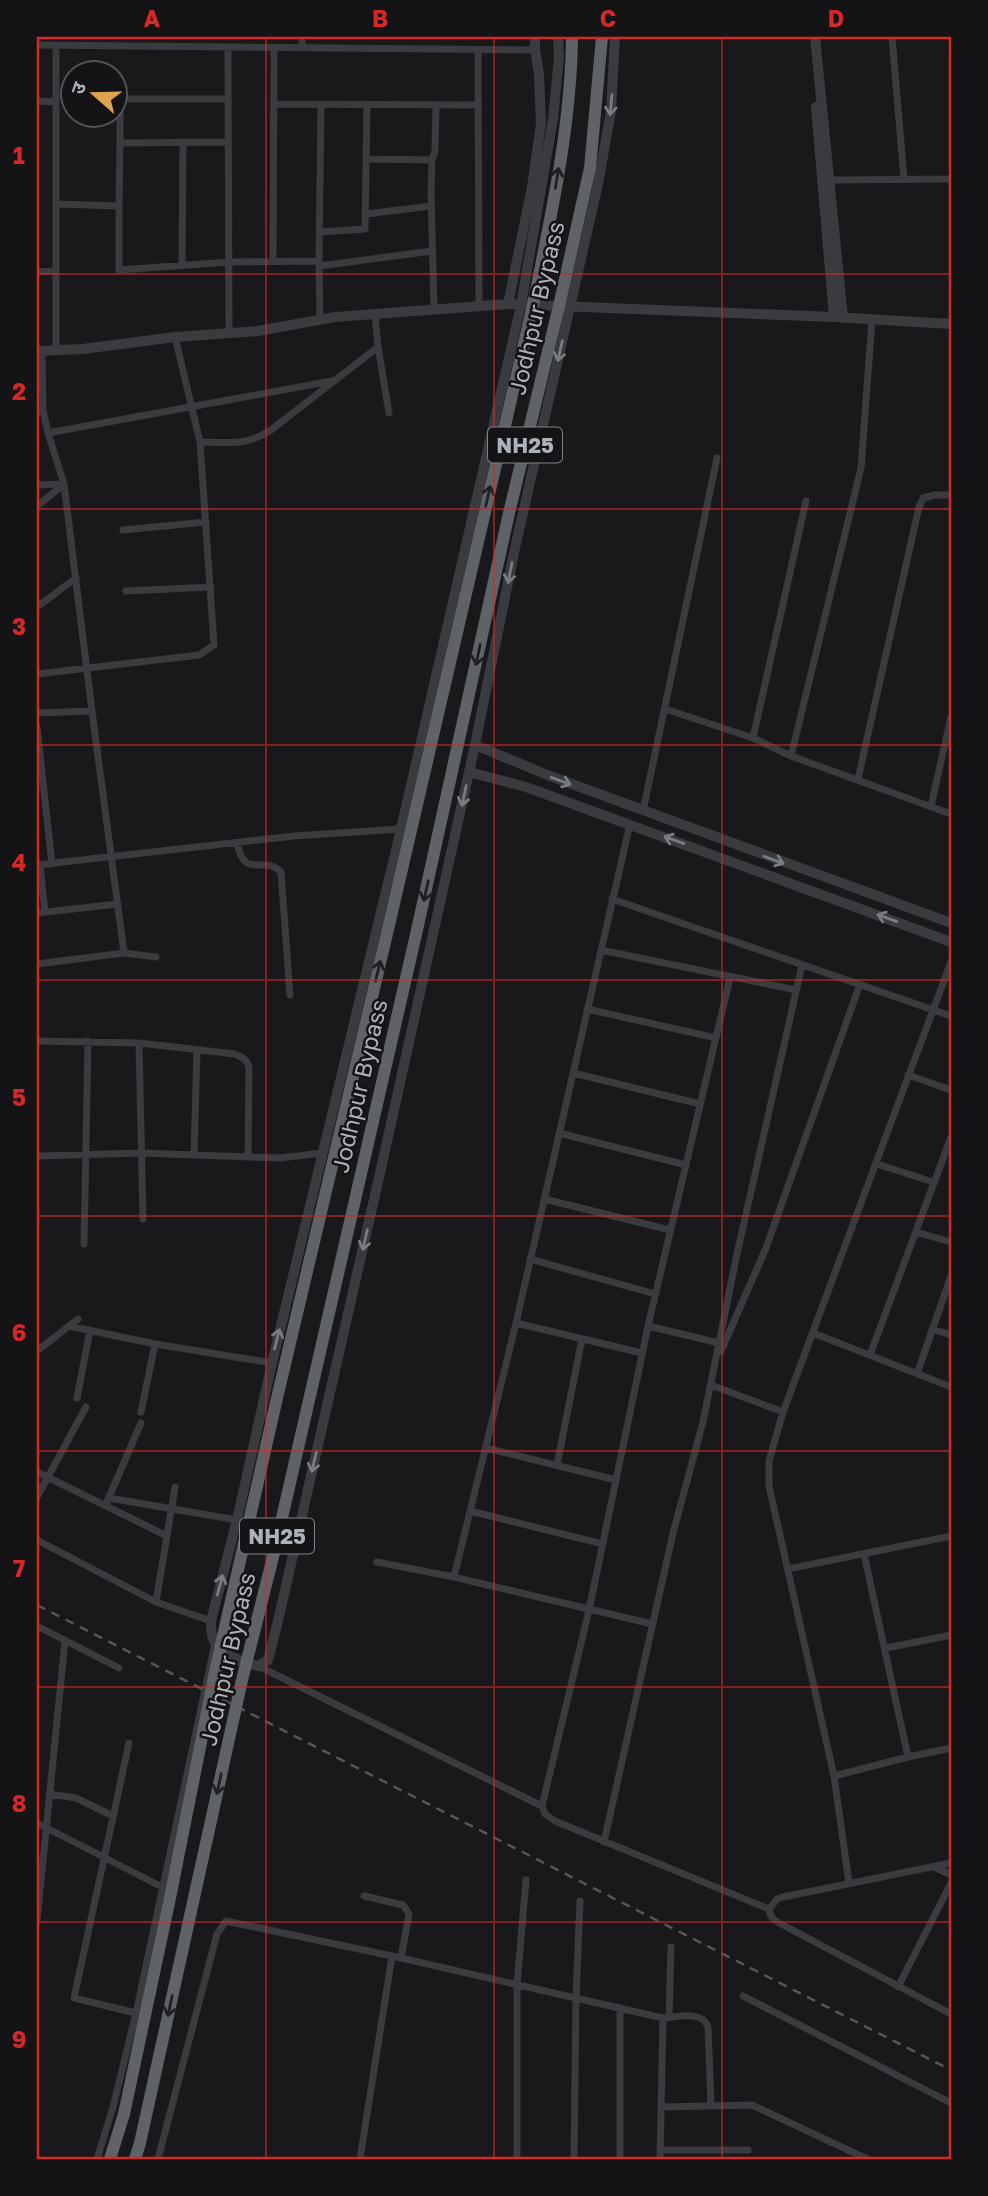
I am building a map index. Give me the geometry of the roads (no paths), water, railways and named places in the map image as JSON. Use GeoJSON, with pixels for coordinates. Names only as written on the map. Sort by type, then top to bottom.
{"type":"FeatureCollection","features":[{"type":"Feature","properties":{"kind":"highway"},"geometry":{"type":"LineString","coordinates":[[110,2159],[130,2087],[216,1667],[276,1398],[390,921],[527,305],[551,219],[570,94],[572,37]]}},
{"type":"Feature","properties":{"kind":"highway","name":"Jodhpur Bypass"},"geometry":{"type":"LineString","coordinates":[[135,2159],[242,1680],[417,930],[509,513],[565,306],[590,167],[602,37]]}},
{"type":"Feature","properties":{"kind":"street"},"geometry":{"type":"LineString","coordinates":[[124,46],[125,37]]}},
{"type":"Feature","properties":{"kind":"street"},"geometry":{"type":"LineString","coordinates":[[302,37],[302,48]]}},
{"type":"Feature","properties":{"kind":"street"},"geometry":{"type":"LineString","coordinates":[[508,304],[532,187],[541,124],[535,37]]}},
{"type":"Feature","properties":{"kind":"street"},"geometry":{"type":"LineString","coordinates":[[542,1806],[258,1666],[226,1653],[215,1643],[211,1621],[527,305],[553,119],[559,57],[558,37]]}},
{"type":"Feature","properties":{"kind":"street"},"geometry":{"type":"LineString","coordinates":[[258,1666],[268,1660],[278,1621],[475,745],[565,306],[598,184],[611,111],[615,37]]}},
{"type":"Feature","properties":{"kind":"street"},"geometry":{"type":"LineString","coordinates":[[809,37],[839,317]]}},
{"type":"Feature","properties":{"kind":"street"},"geometry":{"type":"LineString","coordinates":[[815,37],[830,180],[839,317]]}},
{"type":"Feature","properties":{"kind":"street"},"geometry":{"type":"LineString","coordinates":[[892,37],[904,179]]}},
{"type":"Feature","properties":{"kind":"street"},"geometry":{"type":"LineString","coordinates":[[37,45],[535,50]]}},
{"type":"Feature","properties":{"kind":"street"},"geometry":{"type":"LineString","coordinates":[[55,350],[56,46]]}},
{"type":"Feature","properties":{"kind":"street"},"geometry":{"type":"LineString","coordinates":[[228,47],[229,334]]}},
{"type":"Feature","properties":{"kind":"street"},"geometry":{"type":"LineString","coordinates":[[273,261],[274,48]]}},
{"type":"Feature","properties":{"kind":"street"},"geometry":{"type":"LineString","coordinates":[[478,50],[479,307]]}},
{"type":"Feature","properties":{"kind":"street"},"geometry":{"type":"LineString","coordinates":[[228,99],[120,99],[119,270],[229,261],[319,263],[432,251]]}},
{"type":"Feature","properties":{"kind":"street"},"geometry":{"type":"LineString","coordinates":[[37,102],[56,102]]}},
{"type":"Feature","properties":{"kind":"street"},"geometry":{"type":"LineString","coordinates":[[274,104],[477,105]]}},
{"type":"Feature","properties":{"kind":"street"},"geometry":{"type":"LineString","coordinates":[[320,320],[321,104]]}},
{"type":"Feature","properties":{"kind":"street"},"geometry":{"type":"LineString","coordinates":[[320,232],[365,229],[367,104]]}},
{"type":"Feature","properties":{"kind":"street"},"geometry":{"type":"LineString","coordinates":[[434,310],[432,160],[435,151],[436,105]]}},
{"type":"Feature","properties":{"kind":"street"},"geometry":{"type":"LineString","coordinates":[[182,265],[183,142]]}},
{"type":"Feature","properties":{"kind":"street"},"geometry":{"type":"LineString","coordinates":[[121,143],[228,142]]}},
{"type":"Feature","properties":{"kind":"street"},"geometry":{"type":"LineString","coordinates":[[366,159],[432,160]]}},
{"type":"Feature","properties":{"kind":"street"},"geometry":{"type":"LineString","coordinates":[[830,180],[951,179]]}},
{"type":"Feature","properties":{"kind":"street"},"geometry":{"type":"LineString","coordinates":[[56,204],[119,206]]}},
{"type":"Feature","properties":{"kind":"street"},"geometry":{"type":"LineString","coordinates":[[366,214],[432,206]]}},
{"type":"Feature","properties":{"kind":"street"},"geometry":{"type":"LineString","coordinates":[[37,272],[56,271]]}},
{"type":"Feature","properties":{"kind":"street"},"geometry":{"type":"LineString","coordinates":[[124,953],[64,484],[40,411],[39,351],[229,334],[375,314],[508,304],[951,324]]}},
{"type":"Feature","properties":{"kind":"street"},"geometry":{"type":"LineString","coordinates":[[375,314],[389,413]]}},
{"type":"Feature","properties":{"kind":"street"},"geometry":{"type":"LineString","coordinates":[[791,756],[861,468],[872,320]]}},
{"type":"Feature","properties":{"kind":"street"},"geometry":{"type":"LineString","coordinates":[[37,674],[200,654],[214,645],[200,442],[175,337]]}},
{"type":"Feature","properties":{"kind":"street"},"geometry":{"type":"LineString","coordinates":[[200,442],[255,440],[378,347]]}},
{"type":"Feature","properties":{"kind":"street"},"geometry":{"type":"LineString","coordinates":[[48,433],[332,381]]}},
{"type":"Feature","properties":{"kind":"street"},"geometry":{"type":"LineString","coordinates":[[643,811],[717,458]]}},
{"type":"Feature","properties":{"kind":"street"},"geometry":{"type":"LineString","coordinates":[[37,485],[64,484]]}},
{"type":"Feature","properties":{"kind":"street"},"geometry":{"type":"LineString","coordinates":[[37,506],[64,484]]}},
{"type":"Feature","properties":{"kind":"street"},"geometry":{"type":"LineString","coordinates":[[858,779],[919,507],[923,498],[951,495]]}},
{"type":"Feature","properties":{"kind":"street"},"geometry":{"type":"LineString","coordinates":[[753,738],[806,501]]}},
{"type":"Feature","properties":{"kind":"street"},"geometry":{"type":"LineString","coordinates":[[122,530],[206,522]]}},
{"type":"Feature","properties":{"kind":"street"},"geometry":{"type":"LineString","coordinates":[[37,607],[76,578]]}},
{"type":"Feature","properties":{"kind":"street"},"geometry":{"type":"LineString","coordinates":[[125,591],[211,587]]}},
{"type":"Feature","properties":{"kind":"street"},"geometry":{"type":"LineString","coordinates":[[665,709],[753,738],[791,756],[951,814]]}},
{"type":"Feature","properties":{"kind":"street"},"geometry":{"type":"LineString","coordinates":[[37,713],[92,711]]}},
{"type":"Feature","properties":{"kind":"street"},"geometry":{"type":"LineString","coordinates":[[931,806],[951,717]]}},
{"type":"Feature","properties":{"kind":"street"},"geometry":{"type":"LineString","coordinates":[[37,727],[52,863]]}},
{"type":"Feature","properties":{"kind":"street"},"geometry":{"type":"LineString","coordinates":[[475,745],[643,811],[951,923]]}},
{"type":"Feature","properties":{"kind":"street"},"geometry":{"type":"LineString","coordinates":[[469,772],[526,787],[951,942]]}},
{"type":"Feature","properties":{"kind":"street"},"geometry":{"type":"LineString","coordinates":[[37,813],[46,811]]}},
{"type":"Feature","properties":{"kind":"street"},"geometry":{"type":"LineString","coordinates":[[454,1577],[516,1323],[630,824]]}},
{"type":"Feature","properties":{"kind":"street"},"geometry":{"type":"LineString","coordinates":[[118,904],[41,913],[38,865],[237,843],[401,829]]}},
{"type":"Feature","properties":{"kind":"street"},"geometry":{"type":"LineString","coordinates":[[237,843],[243,861],[247,864],[276,867],[281,872],[290,995]]}},
{"type":"Feature","properties":{"kind":"street"},"geometry":{"type":"LineString","coordinates":[[612,899],[951,1016]]}},
{"type":"Feature","properties":{"kind":"street"},"geometry":{"type":"LineString","coordinates":[[601,950],[796,990]]}},
{"type":"Feature","properties":{"kind":"street"},"geometry":{"type":"LineString","coordinates":[[37,964],[124,953],[156,957]]}},
{"type":"Feature","properties":{"kind":"street"},"geometry":{"type":"LineString","coordinates":[[849,1883],[834,1776],[769,1486],[769,1461],[783,1412],[951,962]]}},
{"type":"Feature","properties":{"kind":"street"},"geometry":{"type":"LineString","coordinates":[[604,1842],[673,1533],[704,1422],[802,965]]}},
{"type":"Feature","properties":{"kind":"street"},"geometry":{"type":"LineString","coordinates":[[730,978],[655,1294],[589,1610],[542,1806],[545,1814],[555,1821],[769,1909]]}},
{"type":"Feature","properties":{"kind":"street"},"geometry":{"type":"LineString","coordinates":[[715,1365],[766,1248],[860,984]]}},
{"type":"Feature","properties":{"kind":"street"},"geometry":{"type":"LineString","coordinates":[[587,1009],[716,1038]]}},
{"type":"Feature","properties":{"kind":"street"},"geometry":{"type":"LineString","coordinates":[[37,1041],[139,1043],[235,1054],[249,1063],[248,1157]]}},
{"type":"Feature","properties":{"kind":"street"},"geometry":{"type":"LineString","coordinates":[[84,1244],[88,1041]]}},
{"type":"Feature","properties":{"kind":"street"},"geometry":{"type":"LineString","coordinates":[[139,1043],[143,1219]]}},
{"type":"Feature","properties":{"kind":"street"},"geometry":{"type":"LineString","coordinates":[[194,1155],[197,1050]]}},
{"type":"Feature","properties":{"kind":"street"},"geometry":{"type":"LineString","coordinates":[[573,1073],[700,1104]]}},
{"type":"Feature","properties":{"kind":"street"},"geometry":{"type":"LineString","coordinates":[[908,1075],[951,1090]]}},
{"type":"Feature","properties":{"kind":"street"},"geometry":{"type":"LineString","coordinates":[[559,1133],[686,1165]]}},
{"type":"Feature","properties":{"kind":"street"},"geometry":{"type":"LineString","coordinates":[[870,1355],[951,1137]]}},
{"type":"Feature","properties":{"kind":"street"},"geometry":{"type":"LineString","coordinates":[[37,1156],[141,1153],[280,1158],[323,1153]]}},
{"type":"Feature","properties":{"kind":"street"},"geometry":{"type":"LineString","coordinates":[[877,1164],[933,1182]]}},
{"type":"Feature","properties":{"kind":"street"},"geometry":{"type":"LineString","coordinates":[[544,1199],[670,1230]]}},
{"type":"Feature","properties":{"kind":"street"},"geometry":{"type":"LineString","coordinates":[[916,1232],[951,1242]]}},
{"type":"Feature","properties":{"kind":"street"},"geometry":{"type":"LineString","coordinates":[[530,1259],[655,1294]]}},
{"type":"Feature","properties":{"kind":"street"},"geometry":{"type":"LineString","coordinates":[[917,1374],[950,1286],[951,1276]]}},
{"type":"Feature","properties":{"kind":"street"},"geometry":{"type":"LineString","coordinates":[[37,1351],[78,1319]]}},
{"type":"Feature","properties":{"kind":"street"},"geometry":{"type":"LineString","coordinates":[[516,1323],[642,1353]]}},
{"type":"Feature","properties":{"kind":"street"},"geometry":{"type":"LineString","coordinates":[[69,1326],[155,1344],[272,1363]]}},
{"type":"Feature","properties":{"kind":"street"},"geometry":{"type":"LineString","coordinates":[[648,1326],[719,1343]]}},
{"type":"Feature","properties":{"kind":"street"},"geometry":{"type":"LineString","coordinates":[[932,1329],[951,1335]]}},
{"type":"Feature","properties":{"kind":"street"},"geometry":{"type":"LineString","coordinates":[[77,1398],[90,1330]]}},
{"type":"Feature","properties":{"kind":"street"},"geometry":{"type":"LineString","coordinates":[[813,1334],[951,1387]]}},
{"type":"Feature","properties":{"kind":"street"},"geometry":{"type":"LineString","coordinates":[[557,1465],[582,1339]]}},
{"type":"Feature","properties":{"kind":"street"},"geometry":{"type":"LineString","coordinates":[[141,1412],[155,1344]]}},
{"type":"Feature","properties":{"kind":"street"},"geometry":{"type":"LineString","coordinates":[[711,1385],[783,1412]]}},
{"type":"Feature","properties":{"kind":"street"},"geometry":{"type":"LineString","coordinates":[[37,1497],[86,1407]]}},
{"type":"Feature","properties":{"kind":"street"},"geometry":{"type":"LineString","coordinates":[[107,1502],[141,1423]]}},
{"type":"Feature","properties":{"kind":"street"},"geometry":{"type":"LineString","coordinates":[[486,1447],[616,1480]]}},
{"type":"Feature","properties":{"kind":"street"},"geometry":{"type":"LineString","coordinates":[[37,1472],[107,1502],[167,1536]]}},
{"type":"Feature","properties":{"kind":"street"},"geometry":{"type":"LineString","coordinates":[[156,1602],[176,1487]]}},
{"type":"Feature","properties":{"kind":"street"},"geometry":{"type":"LineString","coordinates":[[107,1502],[237,1520]]}},
{"type":"Feature","properties":{"kind":"street"},"geometry":{"type":"LineString","coordinates":[[470,1511],[603,1544]]}},
{"type":"Feature","properties":{"kind":"street"},"geometry":{"type":"LineString","coordinates":[[788,1569],[951,1536]]}},
{"type":"Feature","properties":{"kind":"street"},"geometry":{"type":"LineString","coordinates":[[37,1540],[156,1602],[211,1621]]}},
{"type":"Feature","properties":{"kind":"street"},"geometry":{"type":"LineString","coordinates":[[864,1554],[908,1757]]}},
{"type":"Feature","properties":{"kind":"street"},"geometry":{"type":"LineString","coordinates":[[377,1562],[454,1577],[652,1624]]}},
{"type":"Feature","properties":{"kind":"street"},"geometry":{"type":"LineString","coordinates":[[37,1626],[119,1668]]}},
{"type":"Feature","properties":{"kind":"street"},"geometry":{"type":"LineString","coordinates":[[886,1648],[951,1635]]}},
{"type":"Feature","properties":{"kind":"street"},"geometry":{"type":"LineString","coordinates":[[37,1921],[65,1641]]}},
{"type":"Feature","properties":{"kind":"street"},"geometry":{"type":"LineString","coordinates":[[97,2159],[113,2107],[135,2012],[215,1643]]}},
{"type":"Feature","properties":{"kind":"street"},"geometry":{"type":"LineString","coordinates":[[129,1743],[74,1998],[135,2012]]}},
{"type":"Feature","properties":{"kind":"street"},"geometry":{"type":"LineString","coordinates":[[834,1776],[951,1748]]}},
{"type":"Feature","properties":{"kind":"street"},"geometry":{"type":"LineString","coordinates":[[50,1794],[76,1798],[113,1816]]}},
{"type":"Feature","properties":{"kind":"street"},"geometry":{"type":"LineString","coordinates":[[37,1823],[162,1887]]}},
{"type":"Feature","properties":{"kind":"street"},"geometry":{"type":"LineString","coordinates":[[951,1863],[783,1896],[776,1899],[769,1909],[774,1920],[783,1926],[951,2014]]}},
{"type":"Feature","properties":{"kind":"street"},"geometry":{"type":"LineString","coordinates":[[933,1867],[951,1875]]}},
{"type":"Feature","properties":{"kind":"street"},"geometry":{"type":"LineString","coordinates":[[516,2159],[517,1985],[526,1880]]}},
{"type":"Feature","properties":{"kind":"street"},"geometry":{"type":"LineString","coordinates":[[898,1987],[951,1883]]}},
{"type":"Feature","properties":{"kind":"street"},"geometry":{"type":"LineString","coordinates":[[364,1896],[407,1908],[409,1913],[401,1958]]}},
{"type":"Feature","properties":{"kind":"street"},"geometry":{"type":"LineString","coordinates":[[574,2159],[580,1901]]}},
{"type":"Feature","properties":{"kind":"street"},"geometry":{"type":"LineString","coordinates":[[158,2159],[217,1934],[226,1921],[620,2008],[666,2017],[698,2016],[706,2021],[708,2027],[711,2105]]}},
{"type":"Feature","properties":{"kind":"street"},"geometry":{"type":"LineString","coordinates":[[660,2159],[671,1947]]}},
{"type":"Feature","properties":{"kind":"street"},"geometry":{"type":"LineString","coordinates":[[360,2159],[392,1956]]}},
{"type":"Feature","properties":{"kind":"street"},"geometry":{"type":"LineString","coordinates":[[743,1996],[951,2103]]}},
{"type":"Feature","properties":{"kind":"street"},"geometry":{"type":"LineString","coordinates":[[620,2008],[620,2159]]}},
{"type":"Feature","properties":{"kind":"street"},"geometry":{"type":"LineString","coordinates":[[662,2106],[752,2105],[867,2159]]}},
{"type":"Feature","properties":{"kind":"street"},"geometry":{"type":"LineString","coordinates":[[660,2150],[748,2150]]}},
{"type":"Feature","properties":{"kind":"railway"},"geometry":{"type":"LineString","coordinates":[[37,1605],[951,2070]]}}]}
